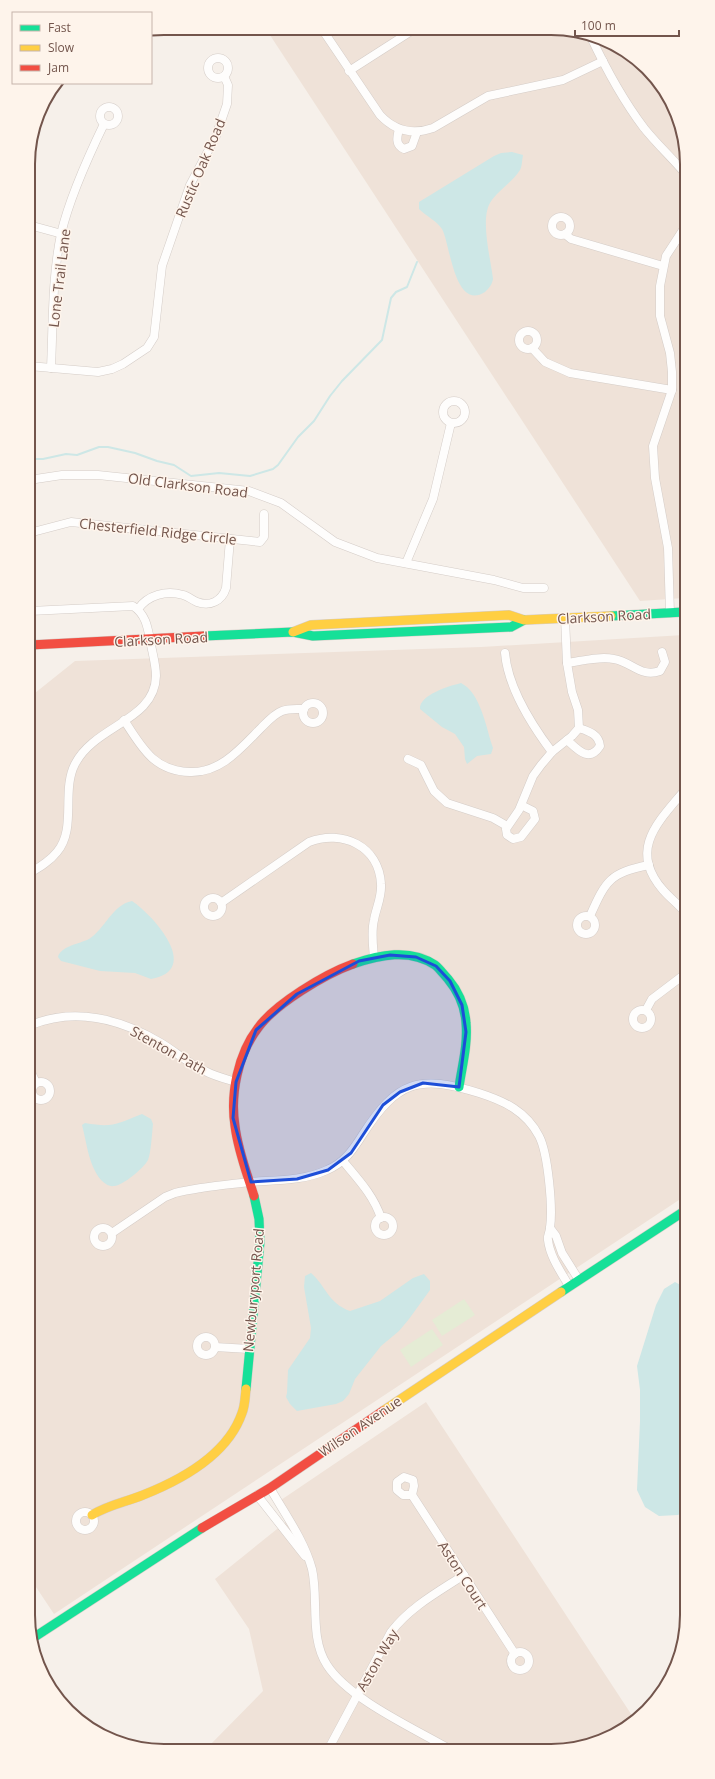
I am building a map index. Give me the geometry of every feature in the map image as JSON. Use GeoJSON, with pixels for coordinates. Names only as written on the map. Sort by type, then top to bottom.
{"type":"FeatureCollection","features":[{"type":"Feature","properties":{"kind":"street"},"geometry":{"type":"LineString","coordinates":[[326,35],[380,115],[391,126],[417,132],[433,128],[488,96],[563,80],[603,61]]}},
{"type":"Feature","properties":{"kind":"street"},"geometry":{"type":"LineString","coordinates":[[349,71],[405,35]]}},
{"type":"Feature","properties":{"kind":"street"},"geometry":{"type":"LineString","coordinates":[[594,43],[621,94],[643,126],[680,169]]}},
{"type":"Feature","properties":{"kind":"street","name":"Rustic Oak Road"},"geometry":{"type":"LineString","coordinates":[[35,367],[98,372],[112,369],[124,364],[147,348],[154,337],[162,266],[190,185],[216,136],[225,110],[228,84],[224,76]]}},
{"type":"Feature","properties":{"kind":"street","name":"Lone Trail Lane"},"geometry":{"type":"LineString","coordinates":[[51,368],[52,319],[62,234],[77,189],[104,124]]}},
{"type":"Feature","properties":{"kind":"street"},"geometry":{"type":"LineString","coordinates":[[399,129],[397,142],[399,146],[404,149],[412,146],[417,132]]}},
{"type":"Feature","properties":{"kind":"street"},"geometry":{"type":"LineString","coordinates":[[35,227],[62,234]]}},
{"type":"Feature","properties":{"kind":"street"},"geometry":{"type":"LineString","coordinates":[[565,234],[571,239],[663,266]]}},
{"type":"Feature","properties":{"kind":"street"},"geometry":{"type":"LineString","coordinates":[[670,613],[668,548],[653,461],[654,446],[672,390],[670,354],[660,316],[659,303],[663,266],[671,247],[680,234]]}},
{"type":"Feature","properties":{"kind":"street"},"geometry":{"type":"LineString","coordinates":[[532,348],[546,362],[570,373],[672,390]]}},
{"type":"Feature","properties":{"kind":"street"},"geometry":{"type":"LineString","coordinates":[[406,563],[433,499],[451,423]]}},
{"type":"Feature","properties":{"kind":"street","name":"Old Clarkson Road"},"geometry":{"type":"LineString","coordinates":[[35,479],[62,475],[98,475],[249,491],[281,504],[320,532],[349,548],[377,558],[523,588],[544,588]]}},
{"type":"Feature","properties":{"kind":"street","name":"Chesterfield Ridge Circle"},"geometry":{"type":"LineString","coordinates":[[35,531],[71,522],[260,542],[264,537],[264,514]]}},
{"type":"Feature","properties":{"kind":"street"},"geometry":{"type":"LineString","coordinates":[[138,609],[144,601],[155,595],[182,594],[203,604],[218,601],[224,595],[226,588],[230,539]]}},
{"type":"Feature","properties":{"kind":"street"},"geometry":{"type":"LineString","coordinates":[[35,611],[126,605],[138,609],[145,618],[156,677],[150,699],[144,707],[98,737],[75,764],[69,786],[67,821],[63,842],[51,859],[35,867]]}},
{"type":"Feature","properties":{"kind":"street","name":"Clarkson Road"},"geometry":{"type":"LineString","coordinates":[[35,645],[293,632],[313,636],[510,627],[524,620],[680,612]]}},
{"type":"Feature","properties":{"kind":"street"},"geometry":{"type":"LineString","coordinates":[[521,805],[533,810],[535,819],[518,840],[509,838],[506,832],[507,826],[521,805],[533,776],[552,752],[579,728],[578,710],[572,692],[567,663],[565,618]]}},
{"type":"Feature","properties":{"kind":"street"},"geometry":{"type":"LineString","coordinates":[[567,663],[608,658],[624,662],[645,674],[654,674],[660,672],[664,662],[662,652]]}},
{"type":"Feature","properties":{"kind":"street"},"geometry":{"type":"LineString","coordinates":[[504,653],[507,670],[526,714],[552,752]]}},
{"type":"Feature","properties":{"kind":"street"},"geometry":{"type":"LineString","coordinates":[[124,720],[146,753],[161,765],[182,772],[204,772],[222,764],[272,718],[282,711],[304,709]]}},
{"type":"Feature","properties":{"kind":"street"},"geometry":{"type":"LineString","coordinates":[[567,740],[583,754],[589,755],[597,752],[600,746],[598,739],[591,732],[579,728]]}},
{"type":"Feature","properties":{"kind":"street"},"geometry":{"type":"LineString","coordinates":[[408,759],[421,765],[434,791],[447,802],[493,818],[507,826]]}},
{"type":"Feature","properties":{"kind":"street"},"geometry":{"type":"LineString","coordinates":[[680,796],[650,835],[647,852],[649,865],[654,877],[662,890],[680,907]]}},
{"type":"Feature","properties":{"kind":"street"},"geometry":{"type":"LineString","coordinates":[[221,903],[309,842],[325,837],[344,838],[359,844],[366,851],[380,874],[381,894],[372,928],[374,958]]}},
{"type":"Feature","properties":{"kind":"street"},"geometry":{"type":"LineString","coordinates":[[590,916],[603,889],[614,878],[626,870],[649,865]]}},
{"type":"Feature","properties":{"kind":"street","name":"Newburyport Road"},"geometry":{"type":"LineString","coordinates":[[92,1515],[100,1509],[144,1495],[199,1466],[212,1457],[231,1435],[241,1417],[245,1398],[248,1349],[260,1231],[251,1182],[241,1155],[233,1118],[236,1082],[242,1060],[256,1030],[297,994],[328,975],[359,961],[390,955],[416,957],[436,966],[450,981],[462,1004],[466,1023],[459,1087]]}},
{"type":"Feature","properties":{"kind":"street"},"geometry":{"type":"LineString","coordinates":[[646,1010],[652,999],[680,978]]}},
{"type":"Feature","properties":{"kind":"street","name":"Stenton Path"},"geometry":{"type":"LineString","coordinates":[[35,1024],[61,1016],[86,1016],[111,1021],[138,1031],[205,1072],[236,1082]]}},
{"type":"Feature","properties":{"kind":"street"},"geometry":{"type":"LineString","coordinates":[[112,1233],[165,1197],[175,1194],[251,1182],[280,1181],[313,1176],[328,1170],[343,1161],[351,1153],[382,1105],[400,1092],[423,1083],[459,1087],[508,1104],[526,1118],[538,1135],[545,1149],[546,1158],[550,1228],[547,1238],[549,1247],[569,1286]]}},
{"type":"Feature","properties":{"kind":"street"},"geometry":{"type":"LineString","coordinates":[[343,1161],[378,1206],[381,1218]]}},
{"type":"Feature","properties":{"kind":"street","name":"Wilson Avenue"},"geometry":{"type":"LineString","coordinates":[[37,1635],[217,1518],[270,1488],[469,1352],[680,1214]]}},
{"type":"Feature","properties":{"kind":"street"},"geometry":{"type":"LineString","coordinates":[[550,1228],[556,1236],[562,1253],[579,1280]]}},
{"type":"Feature","properties":{"kind":"street"},"geometry":{"type":"LineString","coordinates":[[215,1347],[248,1349]]}},
{"type":"Feature","properties":{"kind":"street"},"geometry":{"type":"LineString","coordinates":[[270,1488],[302,1543],[310,1562],[320,1649],[332,1671],[343,1684],[357,1695],[441,1744]]}},
{"type":"Feature","properties":{"kind":"street","name":"Aston Court"},"geometry":{"type":"LineString","coordinates":[[412,1495],[515,1654]]}},
{"type":"Feature","properties":{"kind":"street"},"geometry":{"type":"LineString","coordinates":[[257,1496],[310,1562]]}},
{"type":"Feature","properties":{"kind":"street","name":"Aston Way"},"geometry":{"type":"LineString","coordinates":[[331,1744],[398,1623],[413,1609],[464,1575]]}},
{"type":"Feature","properties":{"kind":"highlighted area"},"geometry":{"type":"Polygon","coordinates":[[[390,955],[416,957],[436,966],[450,981],[462,1005],[466,1032],[459,1087],[423,1083],[400,1092],[383,1105],[351,1153],[328,1170],[297,1179],[251,1182],[233,1118],[236,1082],[256,1030],[297,994],[359,961],[390,955]]]}},
{"type":"Feature","properties":{"kind":"shaded area"},"geometry":{"type":"Polygon","coordinates":[[[270,35],[551,35],[576,37],[608,48],[630,62],[653,85],[663,100],[676,131],[680,164],[680,598],[640,601],[270,35]]]}},
{"type":"Feature","properties":{"kind":"shaded area"},"geometry":{"type":"Polygon","coordinates":[[[680,635],[680,1199],[54,1614],[35,1586],[35,693],[75,661],[481,647],[680,635]]]}},
{"type":"Feature","properties":{"kind":"shaded area"},"geometry":{"type":"Polygon","coordinates":[[[426,1402],[632,1715],[616,1727],[600,1734],[584,1740],[568,1743],[211,1744],[263,1691],[249,1629],[215,1579],[292,1517],[281,1500],[426,1402]]]}},
{"type":"Feature","properties":{"kind":"green space"},"geometry":{"type":"Polygon","coordinates":[[[464,1299],[475,1315],[442,1336],[432,1320],[464,1299]]]}},
{"type":"Feature","properties":{"kind":"green space"},"geometry":{"type":"Polygon","coordinates":[[[432,1329],[443,1345],[411,1367],[400,1350],[432,1329]]]}},
{"type":"Feature","properties":{"kind":"water"},"geometry":{"type":"Polygon","coordinates":[[[512,152],[523,155],[521,169],[517,175],[493,198],[487,210],[486,230],[493,281],[485,292],[475,296],[466,292],[460,284],[455,273],[442,229],[437,223],[419,209],[419,202],[494,156],[501,153],[512,152]]]}},
{"type":"Feature","properties":{"kind":"water"},"geometry":{"type":"Polygon","coordinates":[[[461,683],[468,688],[478,703],[493,748],[491,754],[477,756],[467,764],[464,747],[455,734],[442,727],[420,709],[424,699],[429,695],[461,683]]]}},
{"type":"Feature","properties":{"kind":"water"},"geometry":{"type":"Polygon","coordinates":[[[132,901],[141,908],[161,929],[169,942],[173,954],[173,965],[166,974],[151,979],[135,973],[100,971],[61,961],[58,957],[63,950],[95,935],[119,907],[132,901]]]}},
{"type":"Feature","properties":{"kind":"water"},"geometry":{"type":"Polygon","coordinates":[[[142,1114],[151,1119],[153,1124],[151,1148],[148,1160],[138,1172],[127,1180],[118,1185],[110,1186],[101,1180],[93,1167],[88,1153],[82,1125],[85,1123],[102,1125],[114,1124],[142,1114]]]}},
{"type":"Feature","properties":{"kind":"water"},"geometry":{"type":"Polygon","coordinates":[[[311,1273],[337,1304],[350,1311],[380,1301],[413,1278],[424,1274],[430,1281],[430,1290],[399,1331],[381,1346],[355,1379],[349,1394],[343,1401],[336,1404],[297,1411],[286,1397],[288,1370],[310,1338],[311,1328],[304,1287],[305,1276],[311,1273]]]}},
{"type":"Feature","properties":{"kind":"water"},"geometry":{"type":"Polygon","coordinates":[[[675,1282],[680,1285],[680,1514],[659,1516],[645,1507],[637,1490],[640,1390],[637,1366],[656,1305],[664,1289],[675,1282]]]}},
{"type":"Feature","properties":{"kind":"waterway"},"geometry":{"type":"LineString","coordinates":[[35,459],[43,459],[66,454],[77,455],[99,447],[108,447],[135,453],[174,465],[191,476],[219,473],[250,476],[273,469],[278,465],[298,437],[314,421],[330,396],[342,381],[382,340],[391,298],[396,292],[407,287],[417,262]]}},
{"type":"Feature","properties":{"kind":"traffic: fast"},"geometry":{"type":"LineString","coordinates":[[611,616],[680,612]]}},
{"type":"Feature","properties":{"kind":"traffic: fast"},"geometry":{"type":"LineString","coordinates":[[204,636],[293,632],[313,636],[511,627],[524,620]]}},
{"type":"Feature","properties":{"kind":"traffic: fast"},"geometry":{"type":"LineString","coordinates":[[353,964],[384,956],[405,955],[415,956],[439,968],[455,989],[464,1011],[466,1023],[465,1047],[459,1087]]}},
{"type":"Feature","properties":{"kind":"traffic: fast"},"geometry":{"type":"LineString","coordinates":[[246,1389],[260,1242],[259,1219],[254,1196]]}},
{"type":"Feature","properties":{"kind":"traffic: fast"},"geometry":{"type":"LineString","coordinates":[[561,1292],[680,1214]]}},
{"type":"Feature","properties":{"kind":"traffic: fast"},"geometry":{"type":"LineString","coordinates":[[37,1636],[202,1528]]}},
{"type":"Feature","properties":{"kind":"traffic: slow"},"geometry":{"type":"LineString","coordinates":[[293,632],[311,625],[509,615],[524,620],[611,616]]}},
{"type":"Feature","properties":{"kind":"traffic: slow"},"geometry":{"type":"LineString","coordinates":[[383,1411],[561,1292]]}},
{"type":"Feature","properties":{"kind":"traffic: slow"},"geometry":{"type":"LineString","coordinates":[[92,1515],[158,1489],[173,1482],[202,1464],[215,1453],[235,1428],[243,1410],[246,1389]]}},
{"type":"Feature","properties":{"kind":"traffic: jam"},"geometry":{"type":"LineString","coordinates":[[35,645],[204,636]]}},
{"type":"Feature","properties":{"kind":"traffic: jam"},"geometry":{"type":"LineString","coordinates":[[254,1196],[238,1144],[234,1114],[237,1075],[245,1050],[258,1028],[276,1009],[315,982],[353,964]]}},
{"type":"Feature","properties":{"kind":"traffic: jam"},"geometry":{"type":"LineString","coordinates":[[202,1528],[270,1488],[383,1411]]}}]}
